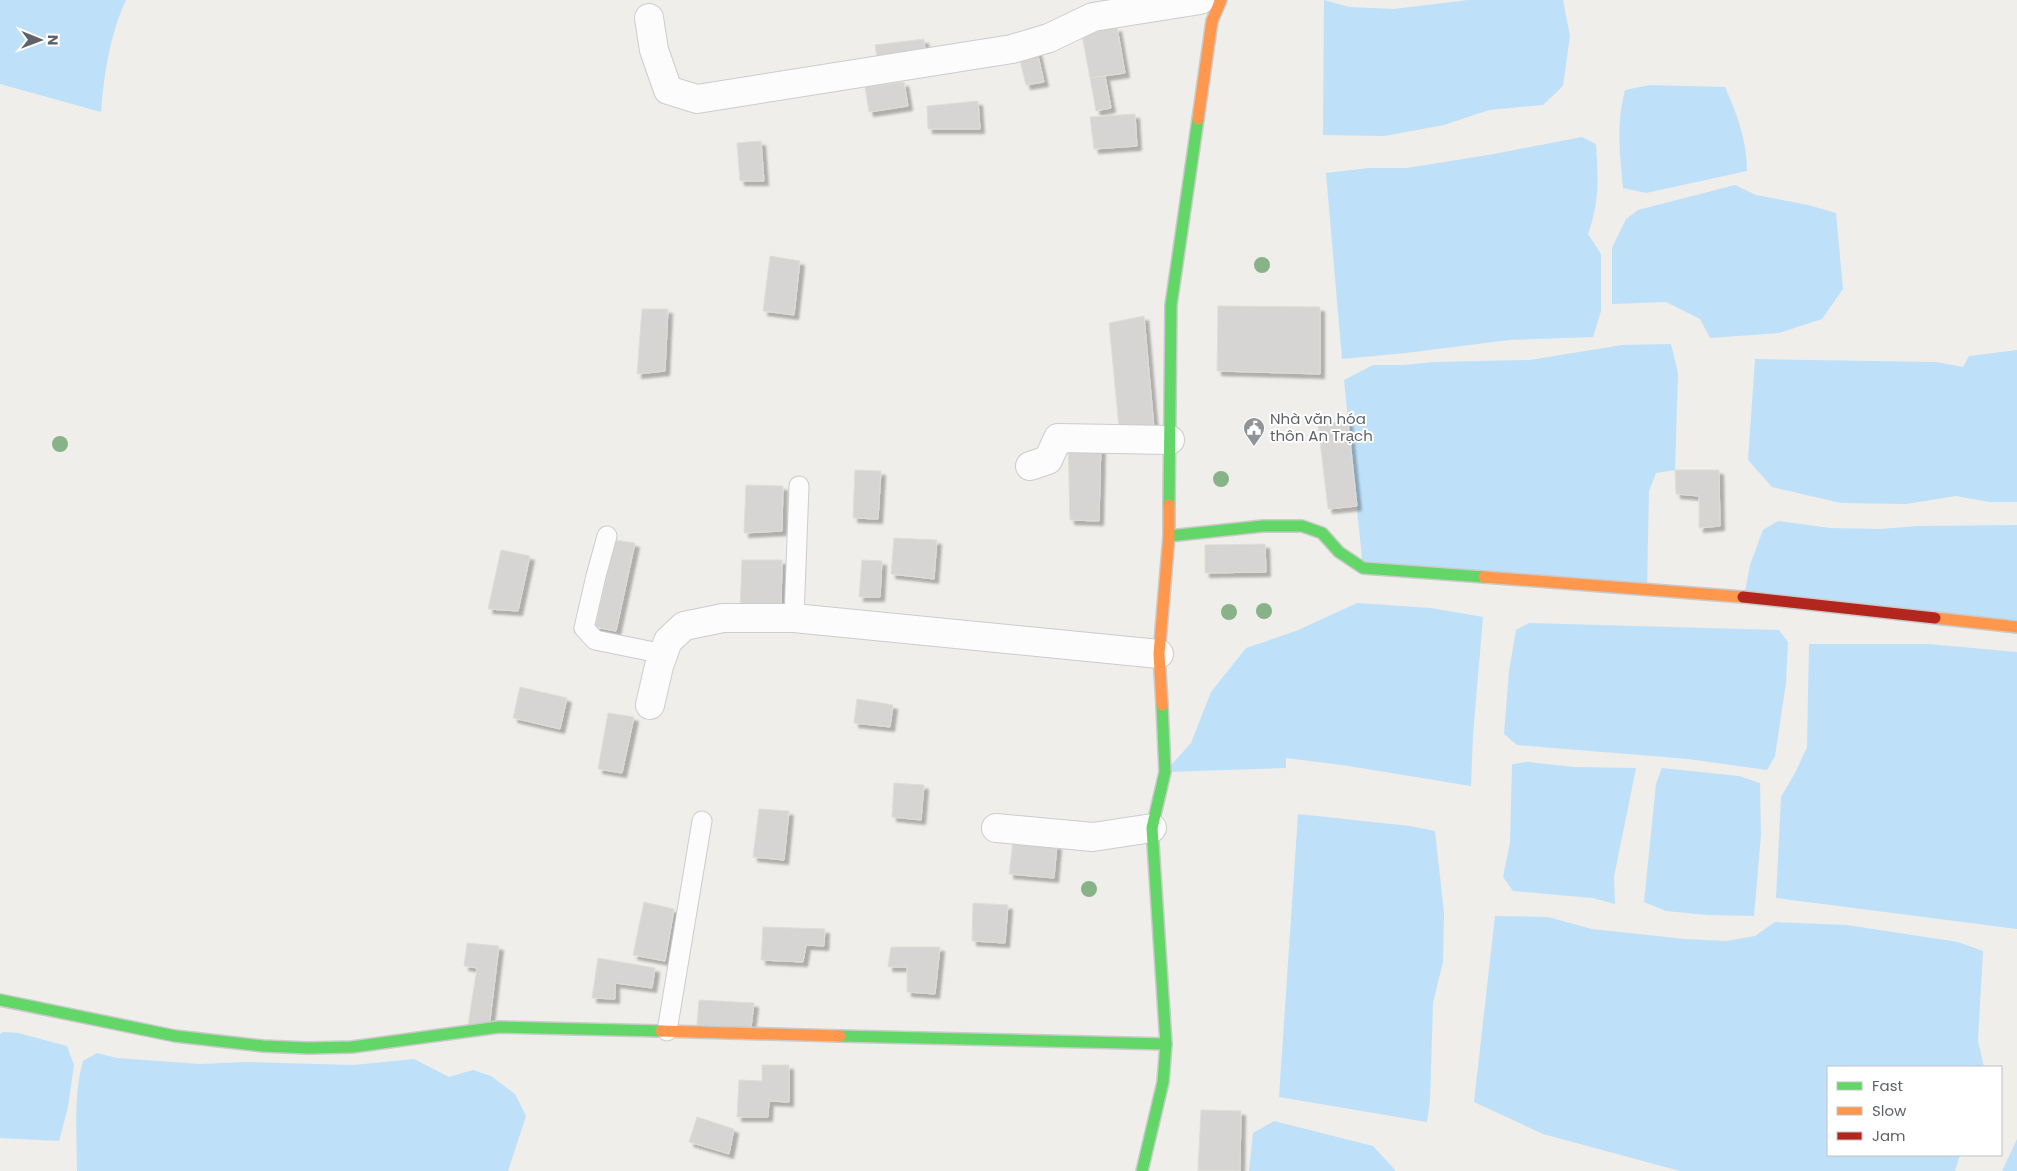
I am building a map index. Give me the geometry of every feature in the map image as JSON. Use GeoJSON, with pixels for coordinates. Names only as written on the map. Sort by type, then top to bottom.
{"type":"FeatureCollection","features":[{"type":"Feature","properties":{"kind":"street"},"geometry":{"type":"LineString","coordinates":[[649,18],[654,50],[668,90],[697,99],[1012,49],[1049,38],[1093,17],[1200,0]]}},
{"type":"Feature","properties":{"kind":"street"},"geometry":{"type":"LineString","coordinates":[[1142,1171],[1163,1082],[1166,1044],[1152,828],[1165,772],[1159,654],[1170,536],[1171,306],[1212,21],[1221,0]]}},
{"type":"Feature","properties":{"kind":"street"},"geometry":{"type":"LineString","coordinates":[[1030,466],[1048,460],[1058,438],[1170,440]]}},
{"type":"Feature","properties":{"kind":"street"},"geometry":{"type":"LineString","coordinates":[[1170,536],[1263,526],[1302,526],[1322,533],[1339,552],[1363,568],[1744,597],[2017,626]]}},
{"type":"Feature","properties":{"kind":"street"},"geometry":{"type":"LineString","coordinates":[[650,705],[659,666],[668,641],[684,626],[723,618],[794,618],[1159,654]]}},
{"type":"Feature","properties":{"kind":"street"},"geometry":{"type":"LineString","coordinates":[[996,828],[1093,837],[1152,828]]}},
{"type":"Feature","properties":{"kind":"street"},"geometry":{"type":"LineString","coordinates":[[0,1000],[162,1034],[270,1047],[352,1047],[418,1040],[459,1031],[499,1028],[1166,1044]]}},
{"type":"Feature","properties":{"kind":"lane"},"geometry":{"type":"LineString","coordinates":[[794,618],[799,486]]}},
{"type":"Feature","properties":{"kind":"lane"},"geometry":{"type":"LineString","coordinates":[[607,536],[584,628],[595,640],[664,654]]}},
{"type":"Feature","properties":{"kind":"lane"},"geometry":{"type":"LineString","coordinates":[[667,1031],[702,821]]}},
{"type":"Feature","properties":{"kind":"water"},"geometry":{"type":"Polygon","coordinates":[[[0,0],[126,0],[120,13],[109,55],[101,112],[0,84],[0,0]]]}},
{"type":"Feature","properties":{"kind":"water"},"geometry":{"type":"Polygon","coordinates":[[[1324,0],[1349,7],[1394,9],[1468,0],[1563,0],[1570,36],[1563,86],[1543,105],[1489,110],[1444,125],[1384,136],[1323,135],[1324,0]]]}},
{"type":"Feature","properties":{"kind":"water"},"geometry":{"type":"Polygon","coordinates":[[[1650,85],[1725,87],[1734,107],[1740,128],[1747,160],[1747,171],[1646,193],[1623,188],[1620,115],[1625,90],[1650,85]]]}},
{"type":"Feature","properties":{"kind":"water"},"geometry":{"type":"Polygon","coordinates":[[[1582,137],[1596,144],[1597,157],[1598,179],[1595,211],[1588,234],[1601,254],[1601,311],[1593,337],[1509,340],[1342,359],[1326,173],[1369,168],[1407,168],[1582,137]]]}},
{"type":"Feature","properties":{"kind":"water"},"geometry":{"type":"Polygon","coordinates":[[[1735,185],[1756,195],[1808,205],[1836,213],[1843,289],[1822,319],[1779,333],[1710,338],[1700,319],[1666,302],[1612,304],[1612,248],[1626,219],[1638,210],[1735,185]]]}},
{"type":"Feature","properties":{"kind":"water"},"geometry":{"type":"Polygon","coordinates":[[[1671,344],[1678,373],[1675,470],[1656,473],[1649,491],[1647,590],[1363,568],[1344,380],[1373,365],[1530,360],[1622,345],[1671,344]]]}},
{"type":"Feature","properties":{"kind":"water"},"geometry":{"type":"Polygon","coordinates":[[[2017,350],[2017,502],[1989,502],[1956,496],[1906,504],[1841,503],[1772,487],[1748,460],[1755,359],[1936,362],[1963,367],[1969,356],[2017,350]]]}},
{"type":"Feature","properties":{"kind":"water"},"geometry":{"type":"Polygon","coordinates":[[[1778,521],[1830,528],[1880,529],[1918,526],[2017,525],[2017,627],[1744,597],[1750,565],[1763,530],[1778,521]]]}},
{"type":"Feature","properties":{"kind":"water"},"geometry":{"type":"Polygon","coordinates":[[[1357,603],[1431,608],[1483,617],[1473,735],[1471,786],[1286,758],[1286,768],[1165,772],[1191,743],[1211,692],[1246,648],[1296,631],[1357,603]]]}},
{"type":"Feature","properties":{"kind":"water"},"geometry":{"type":"Polygon","coordinates":[[[1529,623],[1779,630],[1788,642],[1786,683],[1775,756],[1767,770],[1688,759],[1517,745],[1504,734],[1509,671],[1516,630],[1529,623]]]}},
{"type":"Feature","properties":{"kind":"water"},"geometry":{"type":"Polygon","coordinates":[[[1809,644],[1928,644],[2017,652],[2017,929],[1776,898],[1781,797],[1807,747],[1809,644]]]}},
{"type":"Feature","properties":{"kind":"water"},"geometry":{"type":"Polygon","coordinates":[[[1527,762],[1575,767],[1636,768],[1614,877],[1615,904],[1593,898],[1513,891],[1503,877],[1510,843],[1512,764],[1527,762]]]}},
{"type":"Feature","properties":{"kind":"water"},"geometry":{"type":"Polygon","coordinates":[[[1662,768],[1739,776],[1760,783],[1761,835],[1754,916],[1707,915],[1666,911],[1644,902],[1656,784],[1662,768]]]}},
{"type":"Feature","properties":{"kind":"water"},"geometry":{"type":"Polygon","coordinates":[[[1298,814],[1410,826],[1435,831],[1444,913],[1443,962],[1433,1003],[1430,1101],[1427,1122],[1279,1097],[1298,814]]]}},
{"type":"Feature","properties":{"kind":"water"},"geometry":{"type":"Polygon","coordinates":[[[1495,916],[1548,917],[1592,929],[1685,939],[1726,941],[1755,936],[1775,922],[1847,925],[1958,942],[1983,951],[1978,1041],[1984,1066],[1827,1066],[1827,1156],[1960,1156],[1955,1171],[1680,1171],[1543,1134],[1474,1102],[1495,916]]]}},
{"type":"Feature","properties":{"kind":"water"},"geometry":{"type":"Polygon","coordinates":[[[3,1032],[18,1033],[67,1046],[74,1065],[68,1107],[59,1141],[0,1138],[0,1034],[3,1032]]]}},
{"type":"Feature","properties":{"kind":"water"},"geometry":{"type":"Polygon","coordinates":[[[97,1053],[117,1058],[200,1064],[246,1062],[354,1065],[414,1059],[449,1077],[473,1070],[491,1076],[515,1094],[526,1116],[508,1171],[77,1171],[76,1116],[80,1075],[83,1061],[97,1053]]]}},
{"type":"Feature","properties":{"kind":"water"},"geometry":{"type":"Polygon","coordinates":[[[1274,1121],[1373,1146],[1396,1171],[1249,1171],[1253,1133],[1274,1121]]]}},
{"type":"Feature","properties":{"kind":"water"},"geometry":{"type":"Polygon","coordinates":[[[2017,1139],[2017,1171],[2002,1171],[2017,1139]]]}},
{"type":"Feature","properties":{"kind":"building"},"geometry":{"type":"Polygon","coordinates":[[[1117,27],[1125,73],[1090,78],[1082,35],[1117,27]]]}},
{"type":"Feature","properties":{"kind":"building"},"geometry":{"type":"Polygon","coordinates":[[[924,39],[926,63],[879,70],[875,45],[924,39]]]}},
{"type":"Feature","properties":{"kind":"building"},"geometry":{"type":"Polygon","coordinates":[[[1035,42],[1044,82],[1026,85],[1017,48],[1035,42]]]}},
{"type":"Feature","properties":{"kind":"building"},"geometry":{"type":"Polygon","coordinates":[[[1105,76],[1111,108],[1096,111],[1090,78],[1105,76]]]}},
{"type":"Feature","properties":{"kind":"building"},"geometry":{"type":"Polygon","coordinates":[[[904,82],[908,106],[869,112],[865,87],[904,82]]]}},
{"type":"Feature","properties":{"kind":"building"},"geometry":{"type":"Polygon","coordinates":[[[978,101],[980,129],[928,129],[927,106],[978,101]]]}},
{"type":"Feature","properties":{"kind":"building"},"geometry":{"type":"Polygon","coordinates":[[[1135,114],[1137,146],[1094,149],[1090,117],[1135,114]]]}},
{"type":"Feature","properties":{"kind":"building"},"geometry":{"type":"Polygon","coordinates":[[[761,141],[764,181],[740,181],[737,143],[761,141]]]}},
{"type":"Feature","properties":{"kind":"building"},"geometry":{"type":"Polygon","coordinates":[[[770,256],[800,261],[794,315],[763,311],[770,256]]]}},
{"type":"Feature","properties":{"kind":"building"},"geometry":{"type":"Polygon","coordinates":[[[1218,306],[1320,307],[1320,374],[1217,371],[1218,306]]]}},
{"type":"Feature","properties":{"kind":"building"},"geometry":{"type":"Polygon","coordinates":[[[642,309],[668,309],[665,371],[637,374],[642,309]]]}},
{"type":"Feature","properties":{"kind":"building"},"geometry":{"type":"Polygon","coordinates":[[[1144,316],[1154,428],[1120,438],[1109,323],[1144,316]]]}},
{"type":"Feature","properties":{"kind":"building"},"geometry":{"type":"Polygon","coordinates":[[[1348,421],[1357,506],[1328,509],[1318,424],[1348,421]]]}},
{"type":"Feature","properties":{"kind":"building"},"geometry":{"type":"Polygon","coordinates":[[[1068,443],[1101,443],[1099,521],[1070,520],[1068,443]]]}},
{"type":"Feature","properties":{"kind":"building"},"geometry":{"type":"Polygon","coordinates":[[[855,470],[881,471],[878,519],[853,518],[855,470]]]}},
{"type":"Feature","properties":{"kind":"building"},"geometry":{"type":"Polygon","coordinates":[[[1675,470],[1719,470],[1720,526],[1699,528],[1699,496],[1676,494],[1675,470]]]}},
{"type":"Feature","properties":{"kind":"building"},"geometry":{"type":"Polygon","coordinates":[[[746,485],[783,486],[782,531],[744,533],[746,485]]]}},
{"type":"Feature","properties":{"kind":"building"},"geometry":{"type":"Polygon","coordinates":[[[894,538],[937,540],[934,579],[891,574],[894,538]]]}},
{"type":"Feature","properties":{"kind":"building"},"geometry":{"type":"Polygon","coordinates":[[[615,540],[635,543],[616,631],[595,627],[615,540]]]}},
{"type":"Feature","properties":{"kind":"building"},"geometry":{"type":"Polygon","coordinates":[[[1265,544],[1266,572],[1205,573],[1205,545],[1265,544]]]}},
{"type":"Feature","properties":{"kind":"building"},"geometry":{"type":"Polygon","coordinates":[[[501,550],[530,556],[518,611],[488,609],[501,550]]]}},
{"type":"Feature","properties":{"kind":"building"},"geometry":{"type":"Polygon","coordinates":[[[742,560],[782,560],[781,610],[740,609],[742,560]]]}},
{"type":"Feature","properties":{"kind":"building"},"geometry":{"type":"Polygon","coordinates":[[[862,560],[882,561],[880,597],[859,597],[862,560]]]}},
{"type":"Feature","properties":{"kind":"building"},"geometry":{"type":"Polygon","coordinates":[[[520,687],[567,698],[560,729],[513,718],[520,687]]]}},
{"type":"Feature","properties":{"kind":"building"},"geometry":{"type":"Polygon","coordinates":[[[857,699],[893,705],[890,727],[854,723],[857,699]]]}},
{"type":"Feature","properties":{"kind":"building"},"geometry":{"type":"Polygon","coordinates":[[[608,713],[634,717],[622,773],[598,769],[608,713]]]}},
{"type":"Feature","properties":{"kind":"building"},"geometry":{"type":"Polygon","coordinates":[[[894,783],[924,785],[921,820],[892,817],[894,783]]]}},
{"type":"Feature","properties":{"kind":"building"},"geometry":{"type":"Polygon","coordinates":[[[759,809],[789,811],[784,860],[753,857],[759,809]]]}},
{"type":"Feature","properties":{"kind":"building"},"geometry":{"type":"Polygon","coordinates":[[[1013,841],[1057,845],[1054,878],[1009,874],[1013,841]]]}},
{"type":"Feature","properties":{"kind":"building"},"geometry":{"type":"Polygon","coordinates":[[[644,902],[674,909],[665,961],[633,955],[644,902]]]}},
{"type":"Feature","properties":{"kind":"building"},"geometry":{"type":"Polygon","coordinates":[[[973,903],[1008,905],[1005,943],[972,941],[973,903]]]}},
{"type":"Feature","properties":{"kind":"building"},"geometry":{"type":"Polygon","coordinates":[[[763,927],[825,929],[824,946],[806,945],[803,962],[761,960],[763,927]]]}},
{"type":"Feature","properties":{"kind":"building"},"geometry":{"type":"Polygon","coordinates":[[[467,943],[499,946],[489,1028],[468,1025],[477,968],[464,966],[467,943]]]}},
{"type":"Feature","properties":{"kind":"building"},"geometry":{"type":"Polygon","coordinates":[[[891,947],[940,947],[935,994],[907,992],[907,967],[888,967],[891,947]]]}},
{"type":"Feature","properties":{"kind":"building"},"geometry":{"type":"Polygon","coordinates":[[[598,958],[655,968],[652,988],[615,983],[615,999],[592,998],[598,958]]]}},
{"type":"Feature","properties":{"kind":"building"},"geometry":{"type":"Polygon","coordinates":[[[699,1000],[754,1003],[751,1027],[697,1025],[699,1000]]]}},
{"type":"Feature","properties":{"kind":"building"},"geometry":{"type":"Polygon","coordinates":[[[762,1065],[789,1065],[789,1102],[769,1101],[768,1117],[737,1117],[739,1080],[762,1081],[762,1065]]]}},
{"type":"Feature","properties":{"kind":"building"},"geometry":{"type":"Polygon","coordinates":[[[1201,1110],[1241,1111],[1240,1171],[1198,1171],[1201,1110]]]}},
{"type":"Feature","properties":{"kind":"building"},"geometry":{"type":"Polygon","coordinates":[[[697,1117],[734,1129],[729,1154],[689,1142],[697,1117]]]}},
{"type":"Feature","properties":{"kind":"traffic: fast"},"geometry":{"type":"LineString","coordinates":[[1169,505],[1171,305],[1198,119]]}},
{"type":"Feature","properties":{"kind":"traffic: fast"},"geometry":{"type":"LineString","coordinates":[[1169,536],[1263,526],[1302,526],[1322,533],[1339,552],[1363,568],[1484,577]]}},
{"type":"Feature","properties":{"kind":"traffic: fast"},"geometry":{"type":"LineString","coordinates":[[1142,1171],[1163,1082],[1166,1044],[1152,828],[1165,772],[1162,705]]}},
{"type":"Feature","properties":{"kind":"traffic: fast"},"geometry":{"type":"LineString","coordinates":[[0,1000],[175,1036],[263,1046],[352,1047],[499,1027],[661,1031]]}},
{"type":"Feature","properties":{"kind":"traffic: fast"},"geometry":{"type":"LineString","coordinates":[[840,1036],[1166,1044]]}},
{"type":"Feature","properties":{"kind":"traffic: slow"},"geometry":{"type":"LineString","coordinates":[[1198,119],[1212,21],[1221,0]]}},
{"type":"Feature","properties":{"kind":"traffic: slow"},"geometry":{"type":"LineString","coordinates":[[1162,705],[1159,654],[1169,536],[1169,505]]}},
{"type":"Feature","properties":{"kind":"traffic: slow"},"geometry":{"type":"LineString","coordinates":[[1484,577],[1743,597]]}},
{"type":"Feature","properties":{"kind":"traffic: slow"},"geometry":{"type":"LineString","coordinates":[[1935,618],[2017,627]]}},
{"type":"Feature","properties":{"kind":"traffic: slow"},"geometry":{"type":"LineString","coordinates":[[661,1031],[840,1036]]}},
{"type":"Feature","properties":{"kind":"traffic: jam"},"geometry":{"type":"LineString","coordinates":[[1743,597],[1935,618]]}},
{"type":"Feature","properties":{"kind":"place","name":"Nhà văn hóa thôn An Trạch"},"geometry":{"type":"Point","coordinates":[1254,447]}}]}
